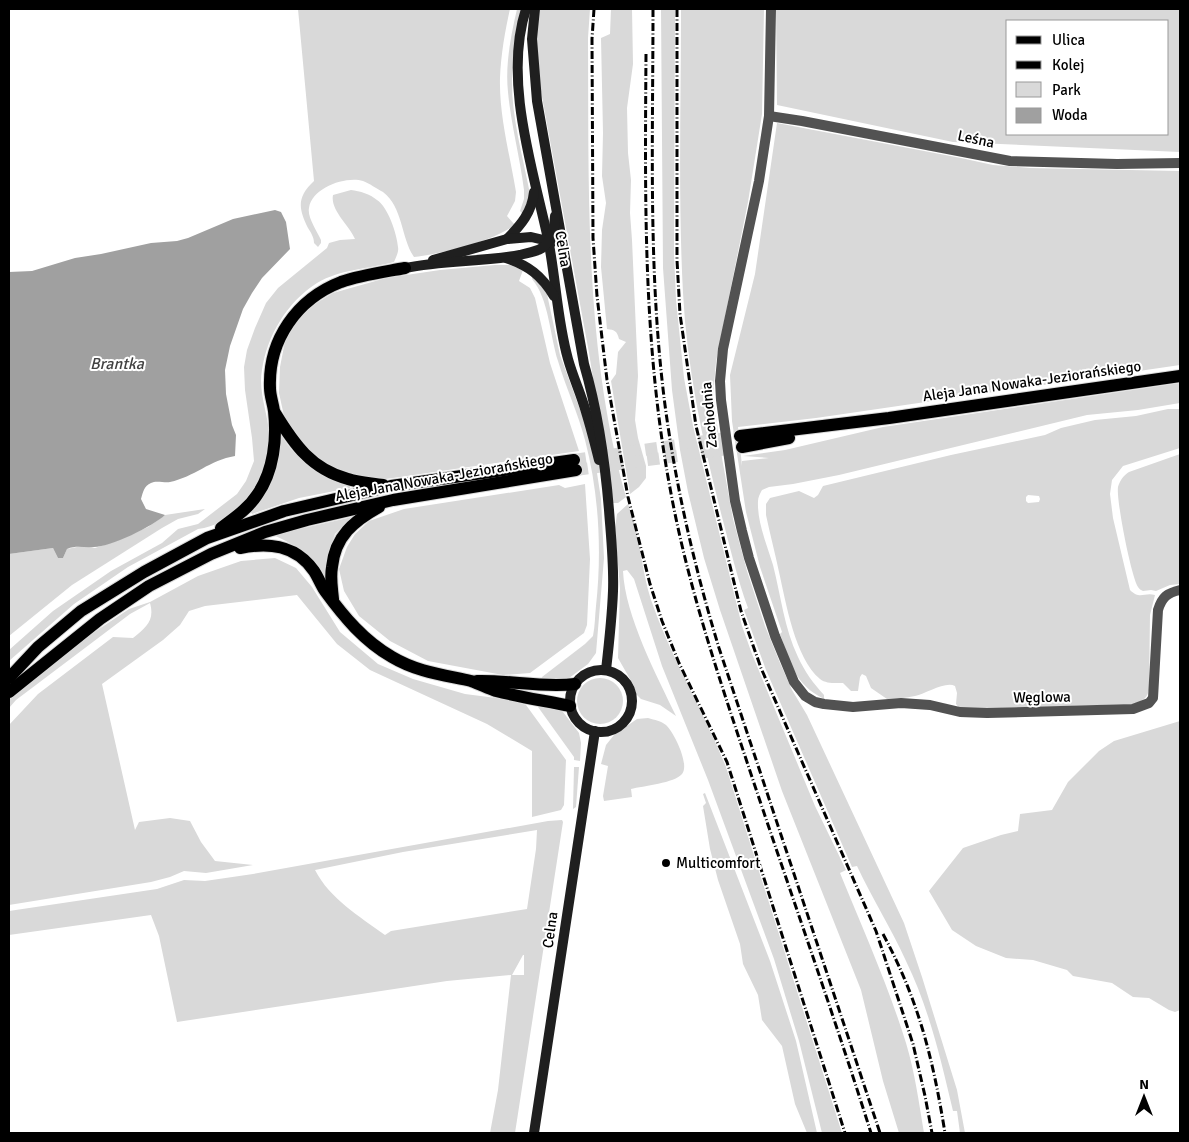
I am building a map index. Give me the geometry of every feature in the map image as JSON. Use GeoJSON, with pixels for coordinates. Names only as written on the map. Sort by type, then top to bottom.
{"type":"FeatureCollection","features":[{"type":"Feature","properties":{"kind":"main road"},"geometry":{"type":"LineString","coordinates":[[207,538],[248,506],[264,483],[272,462],[274,410],[270,390],[271,363],[277,342],[286,325],[295,313],[311,298],[342,282],[410,267]]}},
{"type":"Feature","properties":{"kind":"main road","name":"Aleja Jana Nowaka-Jeziorańskiego"},"geometry":{"type":"LineString","coordinates":[[741,441],[1180,376]]}},
{"type":"Feature","properties":{"kind":"main road"},"geometry":{"type":"LineString","coordinates":[[274,410],[293,442],[310,460],[348,480],[391,486]]}},
{"type":"Feature","properties":{"kind":"main road","name":"Aleja Jana Nowaka-Jeziorańskiego"},"geometry":{"type":"LineString","coordinates":[[9,678],[38,647],[81,612],[144,572],[207,538],[284,511],[391,486],[575,465],[393,500],[307,520],[266,532],[210,554],[149,586],[100,619],[9,692]]}},
{"type":"Feature","properties":{"kind":"main road"},"geometry":{"type":"LineString","coordinates":[[333,599],[332,568],[334,556],[342,538],[347,530],[359,519],[393,500]]}},
{"type":"Feature","properties":{"kind":"main road"},"geometry":{"type":"LineString","coordinates":[[210,554],[261,544],[288,549],[314,570],[326,591],[356,630],[393,658],[430,673],[472,682],[495,691],[570,706]]}},
{"type":"Feature","properties":{"kind":"main road"},"geometry":{"type":"LineString","coordinates":[[472,682],[497,681],[557,686],[575,684]]}},
{"type":"Feature","properties":{"kind":"street","name":"Celna"},"geometry":{"type":"LineString","coordinates":[[526,9],[518,46],[521,107],[535,186],[548,241],[556,298],[568,358],[608,491]]}},
{"type":"Feature","properties":{"kind":"street","name":"Celna"},"geometry":{"type":"LineString","coordinates":[[535,9],[532,39],[537,101],[584,364],[596,409],[608,491],[613,590],[606,670]]}},
{"type":"Feature","properties":{"kind":"street","name":"Zachodnia"},"geometry":{"type":"LineString","coordinates":[[771,9],[769,116],[759,181],[723,348],[720,381],[721,400],[735,501],[749,558],[784,661],[794,682],[809,699]]}},
{"type":"Feature","properties":{"kind":"street","name":"Leśna"},"geometry":{"type":"LineString","coordinates":[[769,116],[1010,162],[1180,163]]}},
{"type":"Feature","properties":{"kind":"street"},"geometry":{"type":"LineString","coordinates":[[507,239],[523,223],[530,209],[535,186]]}},
{"type":"Feature","properties":{"kind":"street"},"geometry":{"type":"LineString","coordinates":[[410,267],[506,258],[542,248],[548,241],[555,223],[556,205]]}},
{"type":"Feature","properties":{"kind":"street"},"geometry":{"type":"LineString","coordinates":[[410,267],[507,239],[531,237],[548,241],[556,247],[567,266]]}},
{"type":"Feature","properties":{"kind":"street"},"geometry":{"type":"LineString","coordinates":[[506,258],[532,270],[545,282],[556,298]]}},
{"type":"Feature","properties":{"kind":"street","name":"Węglowa"},"geometry":{"type":"LineString","coordinates":[[809,699],[824,704],[853,708],[894,703],[918,704],[960,712],[1070,712],[1122,710],[1141,707],[1149,703],[1154,690],[1156,622],[1160,603],[1167,594],[1180,590]]}},
{"type":"Feature","properties":{"kind":"street"},"geometry":{"type":"LineString","coordinates":[[606,670],[626,682],[632,704],[629,713],[620,724],[606,731],[596,731],[583,726],[577,721],[570,706],[570,695],[575,684],[585,674],[592,671],[606,670]]}},
{"type":"Feature","properties":{"kind":"street","name":"Celna"},"geometry":{"type":"LineString","coordinates":[[534,1133],[596,731]]}},
{"type":"Feature","properties":{"kind":"green space"},"geometry":{"type":"Polygon","coordinates":[[[298,9],[510,9],[502,51],[500,92],[503,121],[516,192],[515,201],[507,216],[515,225],[480,242],[439,253],[414,257],[390,198],[363,181],[347,180],[323,189],[311,201],[309,212],[311,220],[321,240],[318,247],[314,243],[301,209],[304,192],[314,181],[298,9]]]}},
{"type":"Feature","properties":{"kind":"green space"},"geometry":{"type":"Polygon","coordinates":[[[517,9],[522,9],[514,52],[512,92],[529,189],[529,197],[523,214],[520,211],[524,199],[524,190],[507,82],[509,50],[517,9]]]}},
{"type":"Feature","properties":{"kind":"green space"},"geometry":{"type":"Polygon","coordinates":[[[538,9],[590,9],[588,38],[588,154],[592,270],[602,384],[612,441],[626,497],[618,503],[613,503],[589,353],[540,86],[535,24],[538,9]]]}},
{"type":"Feature","properties":{"kind":"green space"},"geometry":{"type":"Polygon","coordinates":[[[611,9],[632,9],[633,64],[627,108],[638,376],[635,420],[646,466],[646,478],[630,494],[611,381],[616,374],[618,352],[626,342],[619,339],[615,331],[607,329],[601,267],[602,230],[606,203],[602,176],[601,38],[610,34],[611,9]]]}},
{"type":"Feature","properties":{"kind":"green space"},"geometry":{"type":"Polygon","coordinates":[[[661,9],[675,9],[674,253],[676,300],[684,378],[693,426],[742,626],[815,806],[846,870],[840,873],[883,978],[906,1043],[924,1133],[899,1133],[883,1081],[861,990],[782,791],[720,610],[704,558],[688,492],[672,390],[663,268],[661,9]]]}},
{"type":"Feature","properties":{"kind":"green space"},"geometry":{"type":"Polygon","coordinates":[[[681,9],[764,9],[762,114],[748,202],[716,362],[713,397],[722,458],[733,519],[765,626],[792,690],[807,715],[904,923],[957,1090],[965,1133],[960,1133],[957,1111],[953,1111],[934,1034],[914,979],[857,866],[852,867],[766,670],[744,610],[748,608],[731,551],[702,434],[688,350],[683,293],[681,222],[681,9]]]}},
{"type":"Feature","properties":{"kind":"green space"},"geometry":{"type":"Polygon","coordinates":[[[776,9],[1180,9],[1180,152],[953,142],[777,105],[776,9]]]}},
{"type":"Feature","properties":{"kind":"green space"},"geometry":{"type":"Polygon","coordinates":[[[777,123],[993,165],[1030,168],[1180,171],[1180,365],[816,418],[738,427],[742,466],[742,461],[769,458],[743,456],[785,450],[883,427],[1180,383],[1180,403],[1138,410],[1087,415],[839,475],[769,487],[762,490],[758,500],[759,517],[773,565],[789,635],[801,662],[824,695],[824,699],[806,687],[795,672],[780,634],[782,632],[760,567],[746,512],[732,421],[730,375],[755,274],[777,123]]]}},
{"type":"Feature","properties":{"kind":"green space"},"geometry":{"type":"Polygon","coordinates":[[[351,190],[371,196],[385,208],[396,235],[397,254],[394,262],[345,272],[317,283],[296,300],[280,321],[268,345],[262,370],[261,386],[269,434],[268,450],[265,466],[251,495],[241,508],[228,518],[214,525],[198,529],[128,567],[74,604],[9,661],[9,650],[53,611],[111,571],[162,543],[178,529],[198,524],[237,494],[246,481],[254,461],[244,367],[247,350],[255,328],[266,303],[278,288],[327,248],[329,243],[355,239],[337,212],[333,201],[333,195],[351,190]]]}},
{"type":"Feature","properties":{"kind":"green space"},"geometry":{"type":"Polygon","coordinates":[[[510,265],[523,270],[519,281],[530,288],[535,298],[550,363],[579,451],[386,479],[360,478],[316,460],[297,439],[284,416],[279,393],[280,367],[285,341],[299,318],[315,304],[333,293],[386,278],[440,270],[510,265]]]}},
{"type":"Feature","properties":{"kind":"green space"},"geometry":{"type":"Polygon","coordinates":[[[533,275],[547,294],[560,355],[589,434],[601,499],[604,558],[596,653],[588,664],[565,681],[542,681],[542,677],[593,636],[599,564],[598,522],[590,460],[585,440],[555,351],[546,307],[538,287],[532,279],[533,275]]]}},
{"type":"Feature","properties":{"kind":"green space"},"geometry":{"type":"Polygon","coordinates":[[[1168,409],[1180,409],[1180,448],[1123,466],[1112,480],[1110,494],[1113,518],[1130,590],[1137,595],[1155,595],[1150,615],[1149,690],[1144,699],[1134,704],[965,709],[959,708],[956,704],[957,693],[955,686],[946,685],[915,696],[887,699],[871,688],[866,676],[862,674],[858,691],[851,691],[843,683],[822,681],[811,670],[798,644],[788,614],[766,515],[766,504],[770,498],[799,491],[814,498],[823,486],[951,455],[1045,435],[1061,428],[1095,420],[1136,416],[1168,409]],[[1028,495],[1026,501],[1028,503],[1039,502],[1039,496],[1028,495]]]}},
{"type":"Feature","properties":{"kind":"green space"},"geometry":{"type":"Polygon","coordinates":[[[282,436],[304,461],[312,467],[350,485],[350,488],[299,498],[252,514],[250,511],[271,481],[277,465],[279,437],[282,436]]]}},
{"type":"Feature","properties":{"kind":"green space"},"geometry":{"type":"Polygon","coordinates":[[[1180,454],[1180,584],[1170,585],[1156,591],[1143,591],[1138,588],[1128,554],[1119,506],[1118,487],[1122,478],[1129,472],[1180,454]]]}},
{"type":"Feature","properties":{"kind":"green space"},"geometry":{"type":"Polygon","coordinates":[[[585,484],[590,559],[587,625],[584,633],[530,673],[503,675],[428,661],[390,641],[359,616],[344,591],[339,569],[347,547],[355,534],[369,521],[404,509],[559,485],[565,488],[585,484]]]}},
{"type":"Feature","properties":{"kind":"green space"},"geometry":{"type":"Polygon","coordinates":[[[628,504],[651,600],[668,643],[726,767],[842,1133],[822,1133],[799,1041],[774,959],[708,780],[662,666],[634,579],[627,570],[623,571],[629,607],[651,664],[676,716],[660,705],[641,699],[636,694],[634,686],[618,658],[620,588],[615,528],[617,514],[628,504]]]}},
{"type":"Feature","properties":{"kind":"green space"},"geometry":{"type":"Polygon","coordinates":[[[205,509],[198,514],[178,519],[162,528],[72,585],[9,636],[9,554],[53,548],[58,558],[63,558],[67,549],[82,546],[95,548],[116,541],[148,527],[165,515],[205,509]]]}},
{"type":"Feature","properties":{"kind":"green space"},"geometry":{"type":"Polygon","coordinates":[[[352,517],[335,534],[329,551],[328,582],[305,553],[273,535],[352,517]]]}},
{"type":"Feature","properties":{"kind":"green space"},"geometry":{"type":"Polygon","coordinates":[[[275,558],[296,568],[312,587],[340,632],[378,664],[413,679],[465,694],[511,700],[526,705],[566,760],[564,805],[561,810],[532,817],[532,751],[487,724],[370,670],[337,644],[297,595],[205,606],[189,611],[180,625],[163,640],[102,684],[135,830],[139,822],[170,818],[190,821],[201,842],[215,861],[253,865],[206,873],[184,871],[151,882],[9,905],[9,725],[38,694],[113,637],[133,638],[138,634],[150,619],[150,603],[130,614],[16,700],[9,708],[9,699],[90,635],[129,609],[150,602],[198,576],[241,561],[275,558]]]}},
{"type":"Feature","properties":{"kind":"green space"},"geometry":{"type":"Polygon","coordinates":[[[600,678],[613,682],[619,688],[623,701],[619,714],[613,720],[600,724],[587,720],[581,714],[577,701],[581,688],[587,682],[600,678]]]}},
{"type":"Feature","properties":{"kind":"green space"},"geometry":{"type":"Polygon","coordinates":[[[538,702],[556,707],[563,712],[579,733],[581,743],[580,761],[574,760],[574,757],[538,707],[538,702]]]}},
{"type":"Feature","properties":{"kind":"green space"},"geometry":{"type":"Polygon","coordinates":[[[648,718],[664,724],[673,734],[683,756],[684,770],[682,774],[673,780],[631,789],[632,797],[604,801],[603,796],[608,766],[601,764],[606,745],[614,735],[637,719],[648,718]]]}},
{"type":"Feature","properties":{"kind":"green space"},"geometry":{"type":"Polygon","coordinates":[[[1180,721],[1180,1010],[1175,1012],[1169,1010],[1149,998],[1133,997],[1112,983],[1073,976],[1067,970],[1033,960],[1006,958],[976,946],[952,930],[929,891],[963,848],[1018,831],[1020,814],[1052,810],[1068,782],[1099,751],[1114,741],[1180,721]]]}},
{"type":"Feature","properties":{"kind":"green space"},"geometry":{"type":"Polygon","coordinates":[[[574,767],[579,767],[576,807],[573,809],[574,767]]]}},
{"type":"Feature","properties":{"kind":"green space"},"geometry":{"type":"Polygon","coordinates":[[[705,793],[770,961],[796,1041],[817,1133],[807,1133],[795,1104],[782,1046],[762,1020],[758,995],[743,964],[740,944],[718,880],[710,849],[703,806],[706,803],[703,794],[705,793]]]}},
{"type":"Feature","properties":{"kind":"green space"},"geometry":{"type":"Polygon","coordinates":[[[562,820],[563,822],[515,1133],[490,1133],[498,1090],[511,975],[447,981],[177,1022],[159,936],[151,915],[9,935],[9,911],[157,889],[184,880],[205,881],[253,874],[562,820]],[[537,830],[403,852],[315,870],[337,898],[355,914],[385,935],[391,931],[527,909],[537,830]],[[523,955],[512,975],[524,975],[523,955]]]}},
{"type":"Feature","properties":{"kind":"water","name":"Brantka"},"geometry":{"type":"Polygon","coordinates":[[[275,210],[281,212],[286,222],[290,249],[262,278],[243,309],[230,346],[225,370],[226,394],[232,425],[236,435],[235,456],[218,461],[179,480],[149,484],[144,490],[141,499],[146,509],[165,515],[142,530],[121,540],[101,546],[67,549],[63,558],[58,558],[53,548],[9,554],[9,272],[32,271],[75,258],[151,243],[177,241],[233,219],[275,210]]]}},
{"type":"Feature","properties":{"kind":"tunnel"},"geometry":{"type":"LineString","coordinates":[[574,460],[740,436]]}},
{"type":"Feature","properties":{"kind":"tunnel"},"geometry":{"type":"LineString","coordinates":[[576,470],[742,447]]}},
{"type":"Feature","properties":{"kind":"railway"},"geometry":{"type":"LineString","coordinates":[[594,9],[592,39],[593,238],[597,296],[607,380],[628,497],[650,584],[662,621],[679,663],[727,762],[845,1133]]}},
{"type":"Feature","properties":{"kind":"railway"},"geometry":{"type":"LineString","coordinates":[[653,9],[652,158],[656,306],[669,436],[681,498],[694,558],[719,648],[880,1133]]}},
{"type":"Feature","properties":{"kind":"railway"},"geometry":{"type":"LineString","coordinates":[[677,9],[677,260],[680,314],[696,426],[741,611],[761,668],[876,931],[913,1044],[932,1133]]}},
{"type":"Feature","properties":{"kind":"railway"},"geometry":{"type":"LineString","coordinates":[[646,54],[646,217],[650,326],[661,434],[677,523],[694,592],[725,694],[871,1133]]}},
{"type":"Feature","properties":{"kind":"railway"},"geometry":{"type":"LineString","coordinates":[[883,934],[906,983],[923,1031],[930,1055],[945,1133]]}},
{"type":"Feature","properties":{"kind":"place","name":"Multicomfort"},"geometry":{"type":"Point","coordinates":[666,863]}}]}
